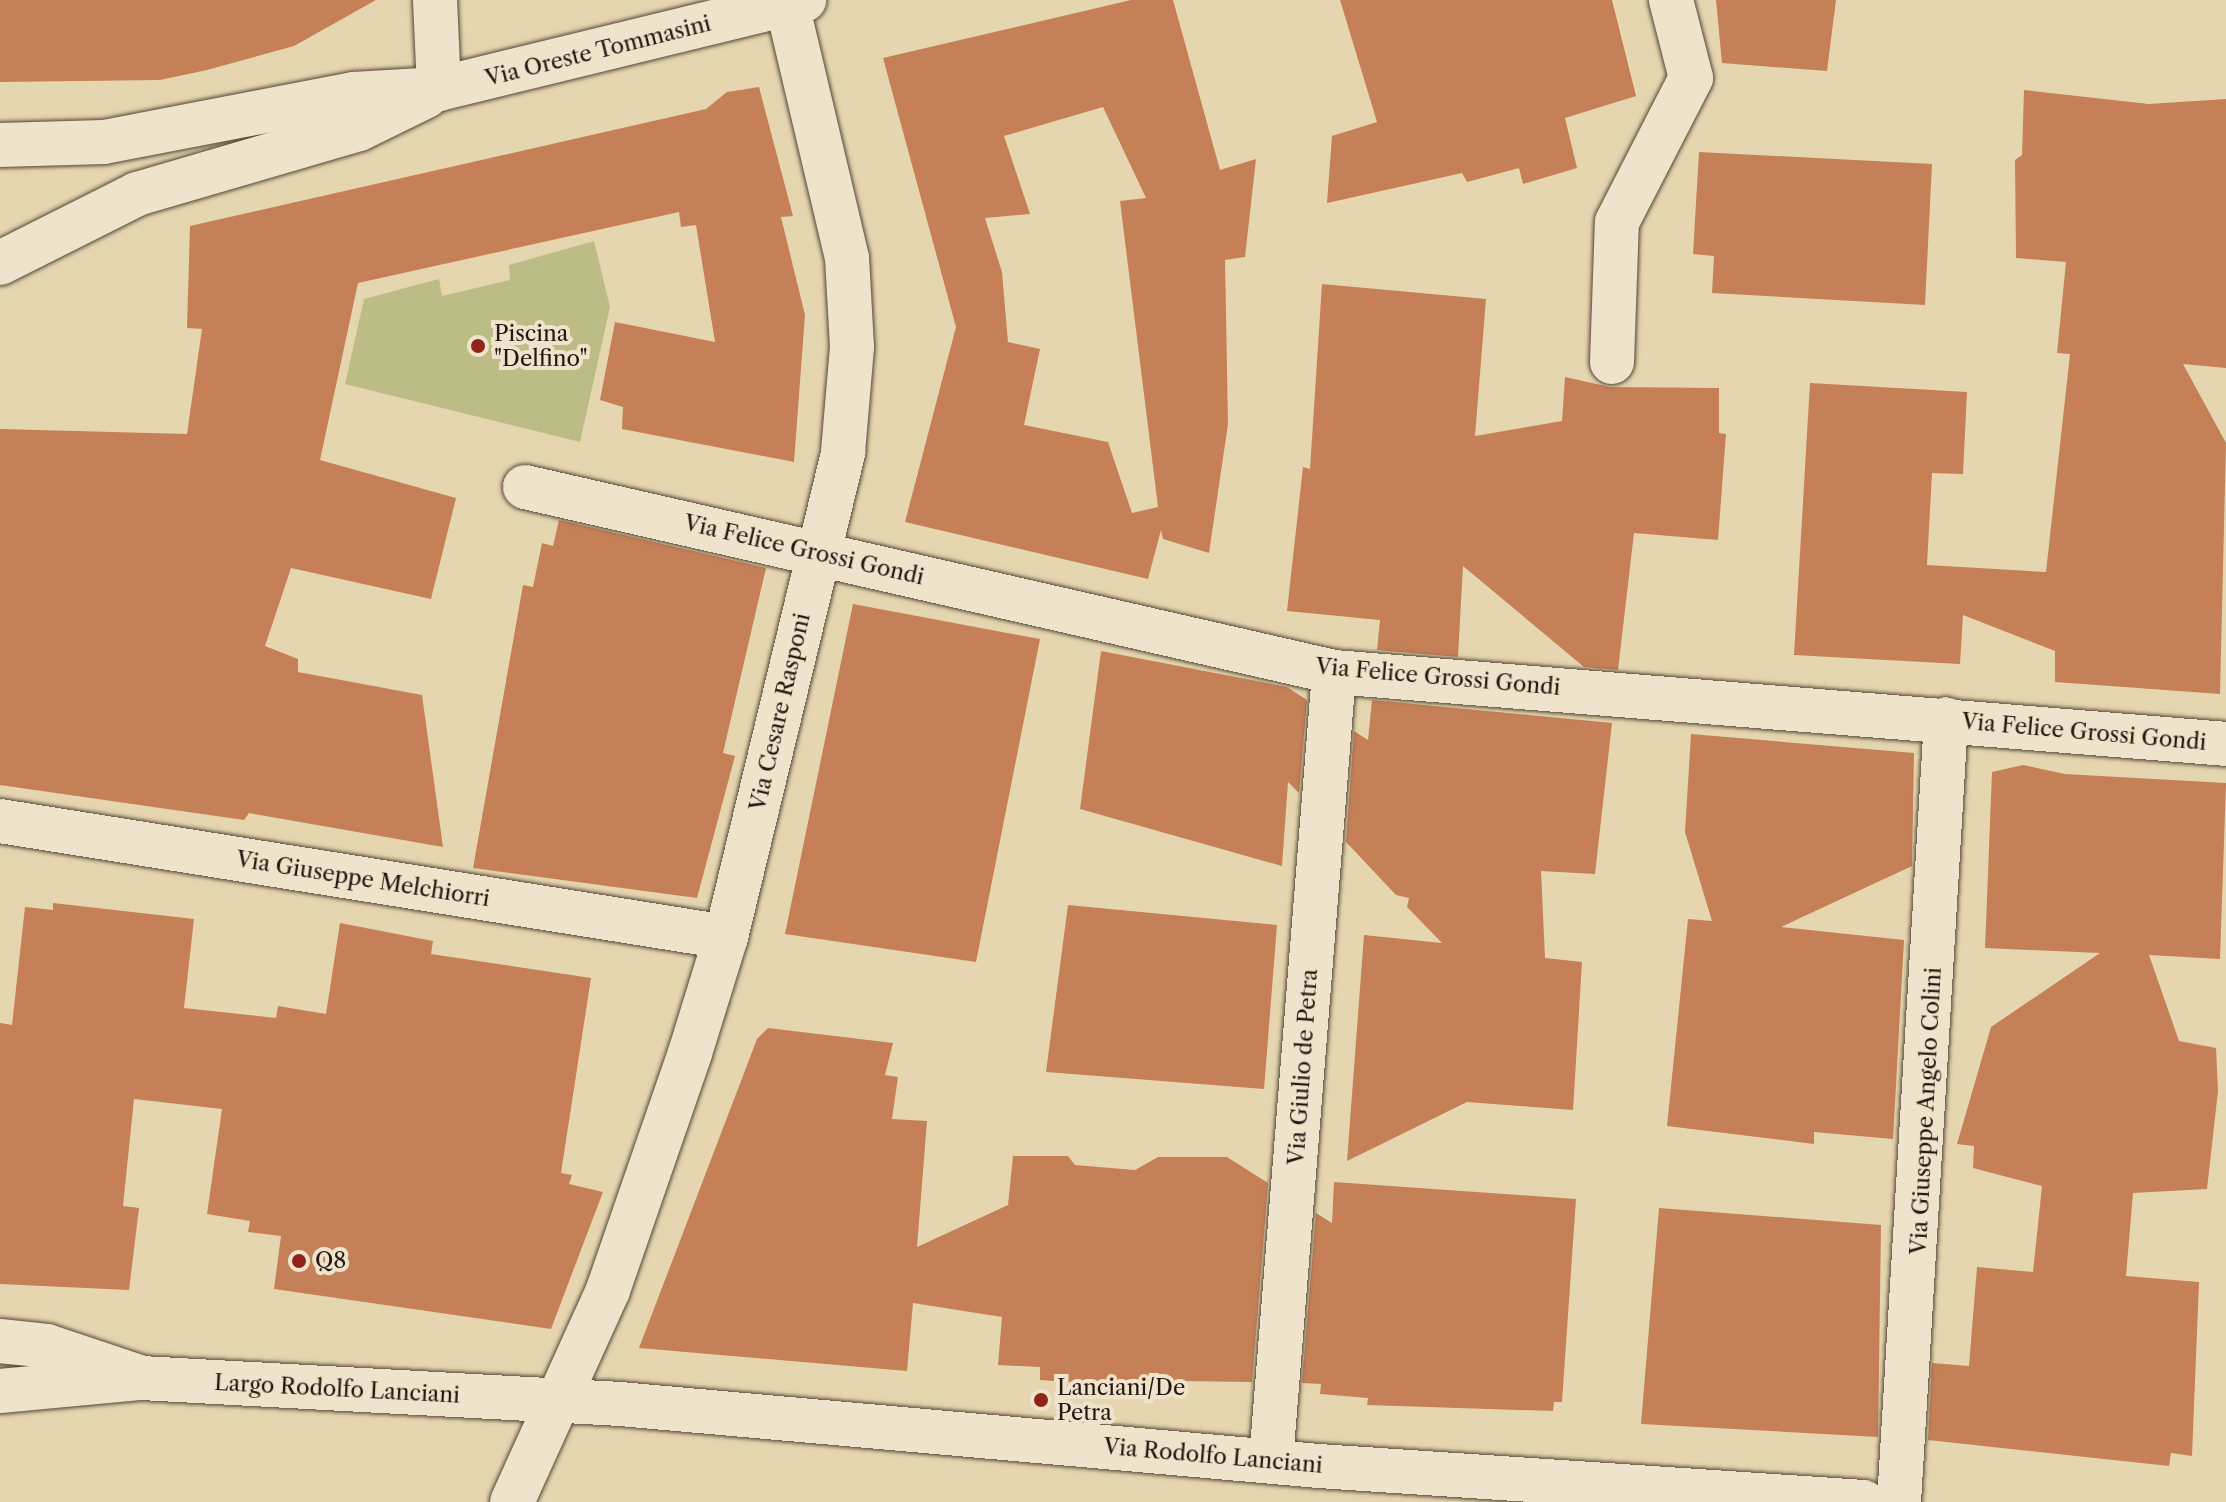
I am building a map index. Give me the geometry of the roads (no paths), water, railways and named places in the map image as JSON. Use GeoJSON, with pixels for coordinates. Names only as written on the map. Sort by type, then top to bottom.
{"type":"FeatureCollection","features":[{"type":"Feature","properties":{"kind":"street"},"geometry":{"type":"LineString","coordinates":[[435,0],[439,89]]}},
{"type":"Feature","properties":{"kind":"street"},"geometry":{"type":"LineString","coordinates":[[1612,362],[1617,222],[1691,78],[1671,0]]}},
{"type":"Feature","properties":{"kind":"street","name":"Via Oreste Tommasini"},"geometry":{"type":"LineString","coordinates":[[0,145],[130,139],[354,94],[439,89],[795,2]]}},
{"type":"Feature","properties":{"kind":"street","name":"Via Cesare Rasponi"},"geometry":{"type":"LineString","coordinates":[[562,1401],[608,1290],[726,937],[848,421],[851,294],[843,234],[795,2]]}},
{"type":"Feature","properties":{"kind":"street","name":"Via Oreste Tommasini"},"geometry":{"type":"LineString","coordinates":[[0,263],[137,194],[359,129],[439,89]]}},
{"type":"Feature","properties":{"kind":"street","name":"Via Felice Grossi Gondi"},"geometry":{"type":"LineString","coordinates":[[525,487],[1334,672],[2226,744]]}},
{"type":"Feature","properties":{"kind":"street","name":"Via Giulio de Petra"},"geometry":{"type":"LineString","coordinates":[[1271,1461],[1334,672]]}},
{"type":"Feature","properties":{"kind":"street","name":"Via Giuseppe Angelo Colini"},"geometry":{"type":"LineString","coordinates":[[1899,1502],[1922,1205],[1946,719]]}},
{"type":"Feature","properties":{"kind":"street","name":"Via Giuseppe Melchiorri"},"geometry":{"type":"LineString","coordinates":[[0,821],[726,937]]}},
{"type":"Feature","properties":{"kind":"street"},"geometry":{"type":"LineString","coordinates":[[0,1341],[47,1346],[141,1378]]}},
{"type":"Feature","properties":{"kind":"street","name":"Largo Rodolfo Lanciani"},"geometry":{"type":"LineString","coordinates":[[0,1391],[141,1378],[562,1401]]}},
{"type":"Feature","properties":{"kind":"street"},"geometry":{"type":"LineString","coordinates":[[512,1502],[562,1401]]}},
{"type":"Feature","properties":{"kind":"street","name":"Via Rodolfo Lanciani"},"geometry":{"type":"LineString","coordinates":[[562,1401],[1271,1461],[1395,1486],[1864,1502]]}},
{"type":"Feature","properties":{"kind":"place","name":"Piscina \"Delfino\""},"geometry":{"type":"Point","coordinates":[478,346]}},
{"type":"Feature","properties":{"kind":"place","name":"Q8"},"geometry":{"type":"Point","coordinates":[299,1261]}},
{"type":"Feature","properties":{"kind":"place","name":"Lanciani/De Petra"},"geometry":{"type":"Point","coordinates":[1041,1400]}}]}
